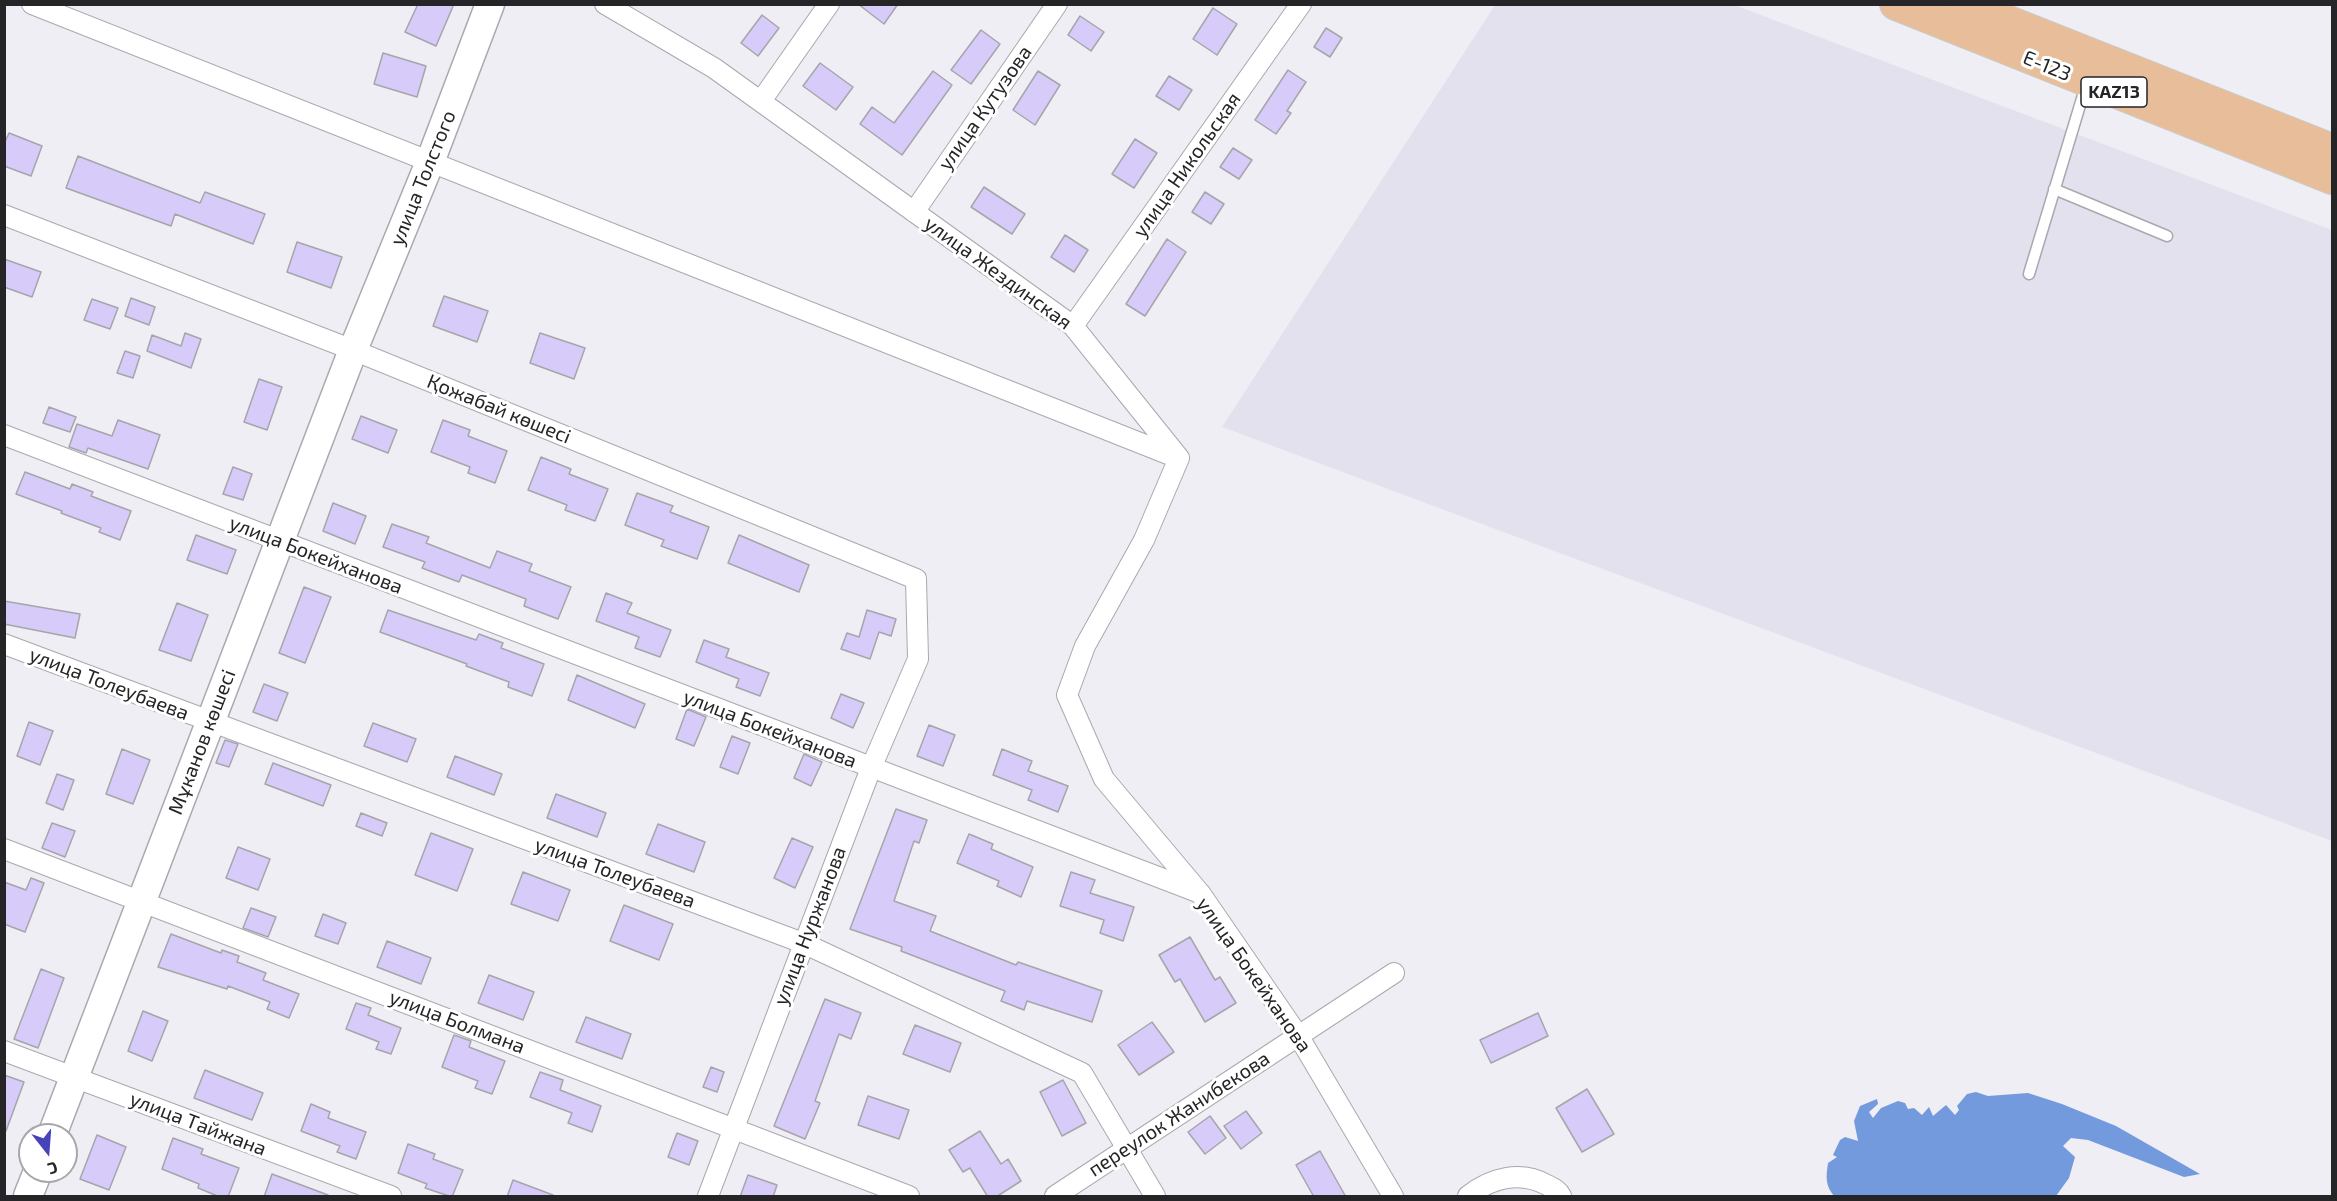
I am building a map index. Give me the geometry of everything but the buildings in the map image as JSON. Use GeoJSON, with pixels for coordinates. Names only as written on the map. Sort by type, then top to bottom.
{"type":"FeatureCollection","features":[{"type":"Feature","properties":{"kind":"main road","name":"Е-123"},"geometry":{"type":"LineString","coordinates":[[1896,4],[2332,178]]}},
{"type":"Feature","properties":{"kind":"main road","name":"Е-123"},"geometry":{"type":"LineString","coordinates":[[1963,4],[2332,150]]}},
{"type":"Feature","properties":{"kind":"street"},"geometry":{"type":"LineString","coordinates":[[32,4],[1179,458],[1144,540],[1085,646],[1067,695],[1104,779],[1200,893]]}},
{"type":"Feature","properties":{"kind":"street","name":"улица Толстого"},"geometry":{"type":"LineString","coordinates":[[352,350],[430,162],[490,4]]}},
{"type":"Feature","properties":{"kind":"street","name":"улица Жездинская"},"geometry":{"type":"LineString","coordinates":[[605,4],[714,68],[1073,326],[1179,458]]}},
{"type":"Feature","properties":{"kind":"street"},"geometry":{"type":"LineString","coordinates":[[760,101],[828,4]]}},
{"type":"Feature","properties":{"kind":"street","name":"улица Кутузова"},"geometry":{"type":"LineString","coordinates":[[914,212],[1057,4]]}},
{"type":"Feature","properties":{"kind":"street","name":"улица Никольская"},"geometry":{"type":"LineString","coordinates":[[1073,326],[1301,4]]}},
{"type":"Feature","properties":{"kind":"street","name":"Қожабай көшесі"},"geometry":{"type":"LineString","coordinates":[[4,215],[352,350],[916,579],[918,658]]}},
{"type":"Feature","properties":{"kind":"street","name":"Мұканов көшесі"},"geometry":{"type":"LineString","coordinates":[[56,1123],[352,350]]}},
{"type":"Feature","properties":{"kind":"street","name":"улица Бокейханова"},"geometry":{"type":"LineString","coordinates":[[4,435],[1200,893],[1299,1036],[1393,1197]]}},
{"type":"Feature","properties":{"kind":"street","name":"улица Толеубаева"},"geometry":{"type":"LineString","coordinates":[[4,644],[803,943],[1082,1073],[1155,1197]]}},
{"type":"Feature","properties":{"kind":"street","name":"улица Нуржанова"},"geometry":{"type":"LineString","coordinates":[[708,1197],[871,768],[918,658]]}},
{"type":"Feature","properties":{"kind":"street","name":"улица Болмана"},"geometry":{"type":"LineString","coordinates":[[4,849],[909,1197]]}},
{"type":"Feature","properties":{"kind":"street","name":"переулок Жанибекова"},"geometry":{"type":"LineString","coordinates":[[1055,1197],[1126,1148],[1395,973]]}},
{"type":"Feature","properties":{"kind":"street","name":"улица Тайжана"},"geometry":{"type":"LineString","coordinates":[[4,1051],[391,1197]]}},
{"type":"Feature","properties":{"kind":"street"},"geometry":{"type":"LineString","coordinates":[[1468,1197],[1481,1186],[1507,1177],[1533,1178],[1558,1192],[1561,1197]]}},
{"type":"Feature","properties":{"kind":"lane"},"geometry":{"type":"LineString","coordinates":[[2029,274],[2087,82]]}},
{"type":"Feature","properties":{"kind":"lane"},"geometry":{"type":"LineString","coordinates":[[2054,189],[2167,236]]}},
{"type":"Feature","properties":{"kind":"shaded area"},"geometry":{"type":"Polygon","coordinates":[[[1495,5],[1734,5],[2332,230],[2332,841],[1222,427],[1495,5]]]}},
{"type":"Feature","properties":{"kind":"water"},"geometry":{"type":"Polygon","coordinates":[[[1976,1092],[1988,1096],[2028,1093],[2062,1104],[2116,1126],[2200,1174],[2184,1177],[2088,1140],[2071,1138],[2063,1146],[2075,1157],[2069,1178],[2056,1196],[1834,1196],[1831,1192],[1827,1181],[1828,1163],[1837,1157],[1833,1155],[1840,1140],[1845,1137],[1858,1141],[1854,1121],[1860,1106],[1877,1099],[1878,1104],[1869,1112],[1873,1118],[1881,1108],[1898,1101],[1905,1103],[1908,1109],[1914,1108],[1922,1115],[1929,1107],[1933,1116],[1946,1105],[1955,1115],[1959,1110],[1957,1106],[1967,1094],[1976,1092]]]}}]}
